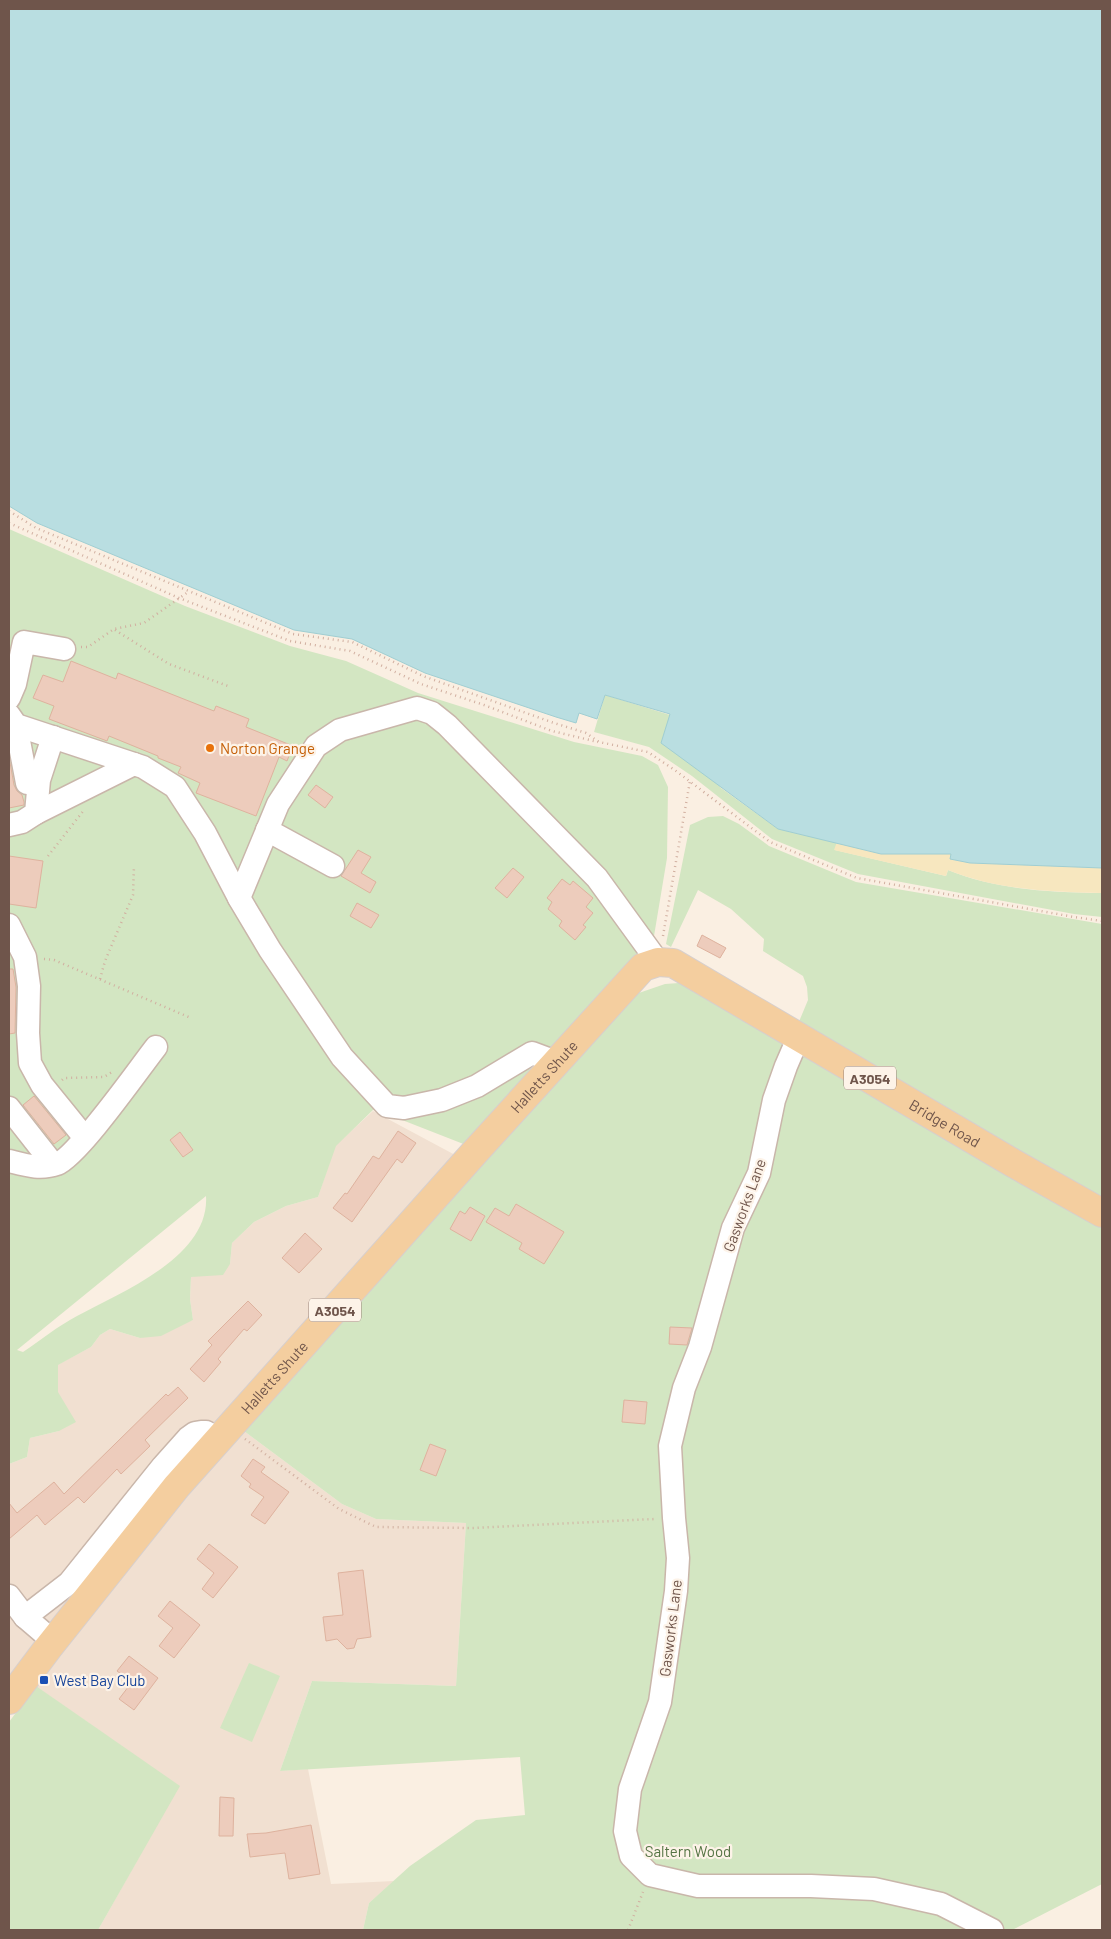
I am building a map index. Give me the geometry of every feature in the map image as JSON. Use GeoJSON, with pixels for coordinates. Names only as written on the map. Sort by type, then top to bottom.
{"type":"FeatureCollection","features":[{"type":"Feature","properties":{"kind":"main road","name":"Bridge Road"},"geometry":{"type":"LineString","coordinates":[[658,962],[674,963],[1013,1163],[1102,1213]]}},
{"type":"Feature","properties":{"kind":"main road","name":"Halletts Shute"},"geometry":{"type":"LineString","coordinates":[[9,1700],[53,1641],[177,1486],[643,967],[658,962]]}},
{"type":"Feature","properties":{"kind":"street"},"geometry":{"type":"LineString","coordinates":[[9,698],[16,684],[24,642],[64,648]]}},
{"type":"Feature","properties":{"kind":"street"},"geometry":{"type":"LineString","coordinates":[[239,898],[278,804],[316,746],[340,730],[417,708],[432,713],[447,725],[597,878],[658,962]]}},
{"type":"Feature","properties":{"kind":"street"},"geometry":{"type":"LineString","coordinates":[[12,720],[52,737],[143,767],[175,787],[205,833],[239,898],[270,950],[342,1057],[387,1106],[404,1108],[442,1100],[477,1086],[532,1053],[556,1062]]}},
{"type":"Feature","properties":{"kind":"street"},"geometry":{"type":"LineString","coordinates":[[12,720],[27,783]]}},
{"type":"Feature","properties":{"kind":"street"},"geometry":{"type":"LineString","coordinates":[[36,813],[39,780],[52,737]]}},
{"type":"Feature","properties":{"kind":"street"},"geometry":{"type":"LineString","coordinates":[[9,825],[22,822],[36,813],[134,764]]}},
{"type":"Feature","properties":{"kind":"street"},"geometry":{"type":"LineString","coordinates":[[267,830],[334,866]]}},
{"type":"Feature","properties":{"kind":"street"},"geometry":{"type":"LineString","coordinates":[[9,925],[25,957],[29,986],[28,1033],[30,1063],[49,1094],[85,1138]]}},
{"type":"Feature","properties":{"kind":"street","name":"Gasworks Lane"},"geometry":{"type":"LineString","coordinates":[[650,1875],[631,1856],[625,1831],[630,1790],[660,1702],[667,1659],[678,1558],[670,1446],[684,1388],[700,1347],[733,1228],[760,1173],[774,1100],[799,1036]]}},
{"type":"Feature","properties":{"kind":"street"},"geometry":{"type":"LineString","coordinates":[[9,1161],[35,1168],[58,1164],[80,1145],[156,1048]]}},
{"type":"Feature","properties":{"kind":"street"},"geometry":{"type":"LineString","coordinates":[[9,1108],[53,1164]]}},
{"type":"Feature","properties":{"kind":"street"},"geometry":{"type":"LineString","coordinates":[[25,1618],[69,1583],[163,1466],[188,1438],[195,1433],[225,1434]]}},
{"type":"Feature","properties":{"kind":"street"},"geometry":{"type":"LineString","coordinates":[[9,1596],[25,1618],[53,1641]]}},
{"type":"Feature","properties":{"kind":"street"},"geometry":{"type":"LineString","coordinates":[[650,1875],[698,1886],[811,1886],[874,1889],[941,1904],[992,1930]]}},
{"type":"Feature","properties":{"kind":"path"},"geometry":{"type":"LineString","coordinates":[[9,511],[36,528],[293,634],[352,642],[423,676],[554,724],[586,733],[599,742]]}},
{"type":"Feature","properties":{"kind":"path"},"geometry":{"type":"LineString","coordinates":[[9,523],[102,566],[290,641],[350,651],[421,684],[484,705],[552,731],[648,752],[690,781],[770,842],[857,878],[1102,921]]}},
{"type":"Feature","properties":{"kind":"path"},"geometry":{"type":"LineString","coordinates":[[102,566],[105,557]]}},
{"type":"Feature","properties":{"kind":"path"},"geometry":{"type":"LineString","coordinates":[[64,648],[88,647],[114,629],[144,623],[188,592]]}},
{"type":"Feature","properties":{"kind":"path"},"geometry":{"type":"LineString","coordinates":[[114,629],[169,664],[228,686]]}},
{"type":"Feature","properties":{"kind":"path"},"geometry":{"type":"LineString","coordinates":[[658,962],[690,781]]}},
{"type":"Feature","properties":{"kind":"path"},"geometry":{"type":"LineString","coordinates":[[48,856],[88,805]]}},
{"type":"Feature","properties":{"kind":"path"},"geometry":{"type":"LineString","coordinates":[[100,979],[105,960],[133,895],[134,866]]}},
{"type":"Feature","properties":{"kind":"path"},"geometry":{"type":"LineString","coordinates":[[25,957],[54,960],[190,1018]]}},
{"type":"Feature","properties":{"kind":"path"},"geometry":{"type":"LineString","coordinates":[[49,1094],[64,1078],[104,1077],[112,1072]]}},
{"type":"Feature","properties":{"kind":"path"},"geometry":{"type":"LineString","coordinates":[[225,1434],[339,1509],[376,1527],[473,1528],[674,1518]]}},
{"type":"Feature","properties":{"kind":"path"},"geometry":{"type":"LineString","coordinates":[[628,1930],[650,1875]]}},
{"type":"Feature","properties":{"kind":"shaded area"},"geometry":{"type":"Polygon","coordinates":[[[373,1111],[457,1156],[244,1431],[342,1504],[376,1519],[466,1523],[456,1686],[312,1681],[280,1771],[308,1769],[331,1884],[394,1881],[369,1903],[363,1930],[98,1930],[179,1786],[21,1676],[9,1691],[9,1464],[27,1457],[30,1438],[59,1431],[57,1365],[91,1347],[100,1335],[110,1329],[140,1338],[193,1320],[190,1299],[191,1277],[230,1264],[232,1243],[254,1222],[286,1206],[318,1197],[335,1146],[373,1111]]]}},
{"type":"Feature","properties":{"kind":"green space"},"geometry":{"type":"Polygon","coordinates":[[[9,529],[185,606],[290,646],[346,661],[418,693],[574,742],[642,756],[658,765],[668,787],[667,858],[649,955],[537,1063],[466,1145],[374,1109],[336,1146],[318,1197],[286,1206],[254,1222],[232,1243],[230,1264],[223,1275],[191,1277],[190,1299],[193,1320],[161,1336],[140,1338],[110,1329],[100,1335],[91,1347],[58,1365],[58,1392],[76,1422],[59,1431],[30,1438],[27,1457],[9,1464],[9,529]],[[206,1196],[17,1350],[23,1352],[70,1320],[138,1284],[160,1270],[179,1254],[194,1237],[203,1218],[206,1196]]]}},
{"type":"Feature","properties":{"kind":"green space"},"geometry":{"type":"Polygon","coordinates":[[[605,695],[670,715],[721,788],[778,829],[837,842],[835,850],[946,876],[948,870],[985,882],[1024,889],[1102,893],[1102,917],[1074,914],[858,874],[772,839],[692,776],[649,747],[594,732],[605,695]]]}},
{"type":"Feature","properties":{"kind":"green space"},"geometry":{"type":"Polygon","coordinates":[[[723,816],[739,824],[769,846],[856,882],[1102,924],[1102,1204],[798,1024],[808,1000],[807,987],[803,976],[763,951],[764,939],[731,909],[698,890],[671,947],[666,944],[690,825],[708,817],[723,816]]]}},
{"type":"Feature","properties":{"kind":"green space","name":"Saltern Wood"},"geometry":{"type":"Polygon","coordinates":[[[679,983],[694,987],[789,1040],[768,1097],[754,1172],[727,1227],[696,1345],[678,1385],[662,1446],[672,1557],[670,1589],[653,1701],[623,1787],[643,1781],[671,1701],[686,1590],[686,1557],[678,1448],[691,1388],[709,1348],[740,1230],[766,1178],[781,1101],[794,1067],[803,1050],[1102,1224],[1102,1884],[1012,1930],[363,1930],[369,1903],[410,1866],[476,1820],[525,1815],[520,1757],[280,1771],[312,1681],[456,1686],[466,1523],[376,1519],[342,1504],[244,1431],[633,995],[665,984],[679,983]]]}},
{"type":"Feature","properties":{"kind":"green space"},"geometry":{"type":"Polygon","coordinates":[[[249,1663],[280,1676],[252,1742],[220,1728],[249,1663]]]}},
{"type":"Feature","properties":{"kind":"green space"},"geometry":{"type":"Polygon","coordinates":[[[36,1686],[180,1786],[98,1930],[9,1930],[9,1722],[36,1686]]]}},
{"type":"Feature","properties":{"kind":"sand"},"geometry":{"type":"Polygon","coordinates":[[[837,842],[881,854],[952,854],[951,859],[970,863],[1102,868],[1102,893],[1024,889],[985,882],[948,870],[946,876],[834,850],[837,842]]]}},
{"type":"Feature","properties":{"kind":"water"},"geometry":{"type":"Polygon","coordinates":[[[9,9],[1102,9],[1102,868],[970,863],[950,859],[951,854],[881,854],[778,829],[661,743],[670,714],[605,695],[597,719],[579,713],[576,723],[556,717],[425,673],[352,639],[294,630],[37,523],[9,506],[9,9]]]}},
{"type":"Feature","properties":{"kind":"building"},"geometry":{"type":"Polygon","coordinates":[[[71,661],[116,679],[118,673],[214,711],[216,706],[249,719],[246,727],[293,746],[287,761],[279,757],[256,816],[196,793],[200,783],[178,773],[181,767],[158,758],[158,756],[109,736],[107,741],[49,719],[54,706],[33,698],[43,675],[63,682],[71,661]]]}},
{"type":"Feature","properties":{"kind":"building"},"geometry":{"type":"Polygon","coordinates":[[[9,757],[14,785],[22,795],[24,805],[9,808],[9,757]]]}},
{"type":"Feature","properties":{"kind":"building"},"geometry":{"type":"Polygon","coordinates":[[[316,785],[333,797],[325,808],[308,795],[316,785]]]}},
{"type":"Feature","properties":{"kind":"building"},"geometry":{"type":"Polygon","coordinates":[[[358,850],[371,857],[361,873],[376,882],[370,893],[341,876],[358,850]]]}},
{"type":"Feature","properties":{"kind":"building"},"geometry":{"type":"Polygon","coordinates":[[[9,856],[43,861],[36,908],[9,904],[9,856]]]}},
{"type":"Feature","properties":{"kind":"building"},"geometry":{"type":"Polygon","coordinates":[[[513,868],[524,877],[507,898],[495,888],[513,868]]]}},
{"type":"Feature","properties":{"kind":"building"},"geometry":{"type":"Polygon","coordinates":[[[562,879],[570,885],[573,881],[593,898],[586,907],[593,913],[583,925],[586,927],[575,940],[559,926],[562,921],[548,909],[552,902],[547,898],[562,879]]]}},
{"type":"Feature","properties":{"kind":"building"},"geometry":{"type":"Polygon","coordinates":[[[357,903],[379,915],[371,928],[350,916],[357,903]]]}},
{"type":"Feature","properties":{"kind":"building"},"geometry":{"type":"Polygon","coordinates":[[[702,935],[726,948],[720,958],[697,946],[702,935]]]}},
{"type":"Feature","properties":{"kind":"building"},"geometry":{"type":"Polygon","coordinates":[[[9,969],[13,969],[16,987],[15,1033],[9,1034],[9,969]]]}},
{"type":"Feature","properties":{"kind":"building"},"geometry":{"type":"Polygon","coordinates":[[[34,1096],[66,1135],[54,1144],[23,1105],[34,1096]]]}},
{"type":"Feature","properties":{"kind":"building"},"geometry":{"type":"Polygon","coordinates":[[[398,1131],[416,1143],[402,1163],[397,1159],[352,1222],[333,1208],[345,1193],[347,1194],[373,1156],[379,1159],[398,1131]]]}},
{"type":"Feature","properties":{"kind":"building"},"geometry":{"type":"Polygon","coordinates":[[[180,1132],[193,1150],[183,1157],[170,1140],[180,1132]]]}},
{"type":"Feature","properties":{"kind":"building"},"geometry":{"type":"Polygon","coordinates":[[[516,1204],[564,1232],[544,1264],[519,1249],[522,1243],[486,1222],[495,1208],[509,1216],[516,1204]]]}},
{"type":"Feature","properties":{"kind":"building"},"geometry":{"type":"Polygon","coordinates":[[[470,1207],[485,1216],[471,1241],[450,1229],[460,1211],[465,1214],[470,1207]]]}},
{"type":"Feature","properties":{"kind":"building"},"geometry":{"type":"Polygon","coordinates":[[[305,1233],[322,1249],[299,1273],[282,1258],[305,1233]]]}},
{"type":"Feature","properties":{"kind":"building"},"geometry":{"type":"Polygon","coordinates":[[[248,1301],[262,1315],[247,1331],[244,1329],[218,1359],[221,1362],[204,1382],[190,1369],[212,1345],[208,1341],[248,1301]]]}},
{"type":"Feature","properties":{"kind":"building"},"geometry":{"type":"Polygon","coordinates":[[[670,1327],[692,1328],[687,1345],[669,1344],[670,1327]]]}},
{"type":"Feature","properties":{"kind":"building"},"geometry":{"type":"Polygon","coordinates":[[[178,1387],[188,1398],[145,1440],[150,1446],[121,1474],[117,1469],[84,1503],[78,1497],[45,1525],[37,1515],[9,1539],[9,1503],[17,1513],[54,1482],[64,1494],[166,1394],[168,1396],[178,1387]]]}},
{"type":"Feature","properties":{"kind":"building"},"geometry":{"type":"Polygon","coordinates":[[[624,1400],[647,1402],[645,1424],[622,1422],[624,1400]]]}},
{"type":"Feature","properties":{"kind":"building"},"geometry":{"type":"Polygon","coordinates":[[[430,1444],[446,1450],[436,1476],[420,1470],[430,1444]]]}},
{"type":"Feature","properties":{"kind":"building"},"geometry":{"type":"Polygon","coordinates":[[[253,1459],[265,1467],[261,1472],[289,1492],[265,1524],[251,1515],[264,1497],[249,1487],[251,1484],[241,1476],[253,1459]]]}},
{"type":"Feature","properties":{"kind":"building"},"geometry":{"type":"Polygon","coordinates":[[[209,1544],[238,1567],[213,1598],[202,1589],[214,1573],[197,1559],[209,1544]]]}},
{"type":"Feature","properties":{"kind":"building"},"geometry":{"type":"Polygon","coordinates":[[[363,1570],[371,1637],[357,1639],[354,1648],[347,1649],[337,1639],[326,1641],[323,1617],[343,1615],[338,1573],[363,1570]]]}},
{"type":"Feature","properties":{"kind":"building"},"geometry":{"type":"Polygon","coordinates":[[[170,1601],[200,1625],[174,1658],[159,1646],[173,1628],[158,1616],[170,1601]]]}},
{"type":"Feature","properties":{"kind":"building"},"geometry":{"type":"Polygon","coordinates":[[[129,1656],[158,1678],[134,1710],[119,1699],[132,1682],[117,1671],[129,1656]]]}},
{"type":"Feature","properties":{"kind":"building"},"geometry":{"type":"Polygon","coordinates":[[[220,1797],[234,1798],[233,1836],[219,1836],[220,1797]]]}},
{"type":"Feature","properties":{"kind":"building"},"geometry":{"type":"Polygon","coordinates":[[[311,1825],[320,1874],[289,1879],[285,1853],[250,1857],[247,1834],[266,1833],[311,1825]]]}},
{"type":"Feature","properties":{"kind":"place","name":"Norton Grange"},"geometry":{"type":"Point","coordinates":[210,748]}},
{"type":"Feature","properties":{"kind":"place","name":"West Bay Club"},"geometry":{"type":"Point","coordinates":[44,1680]}}]}
